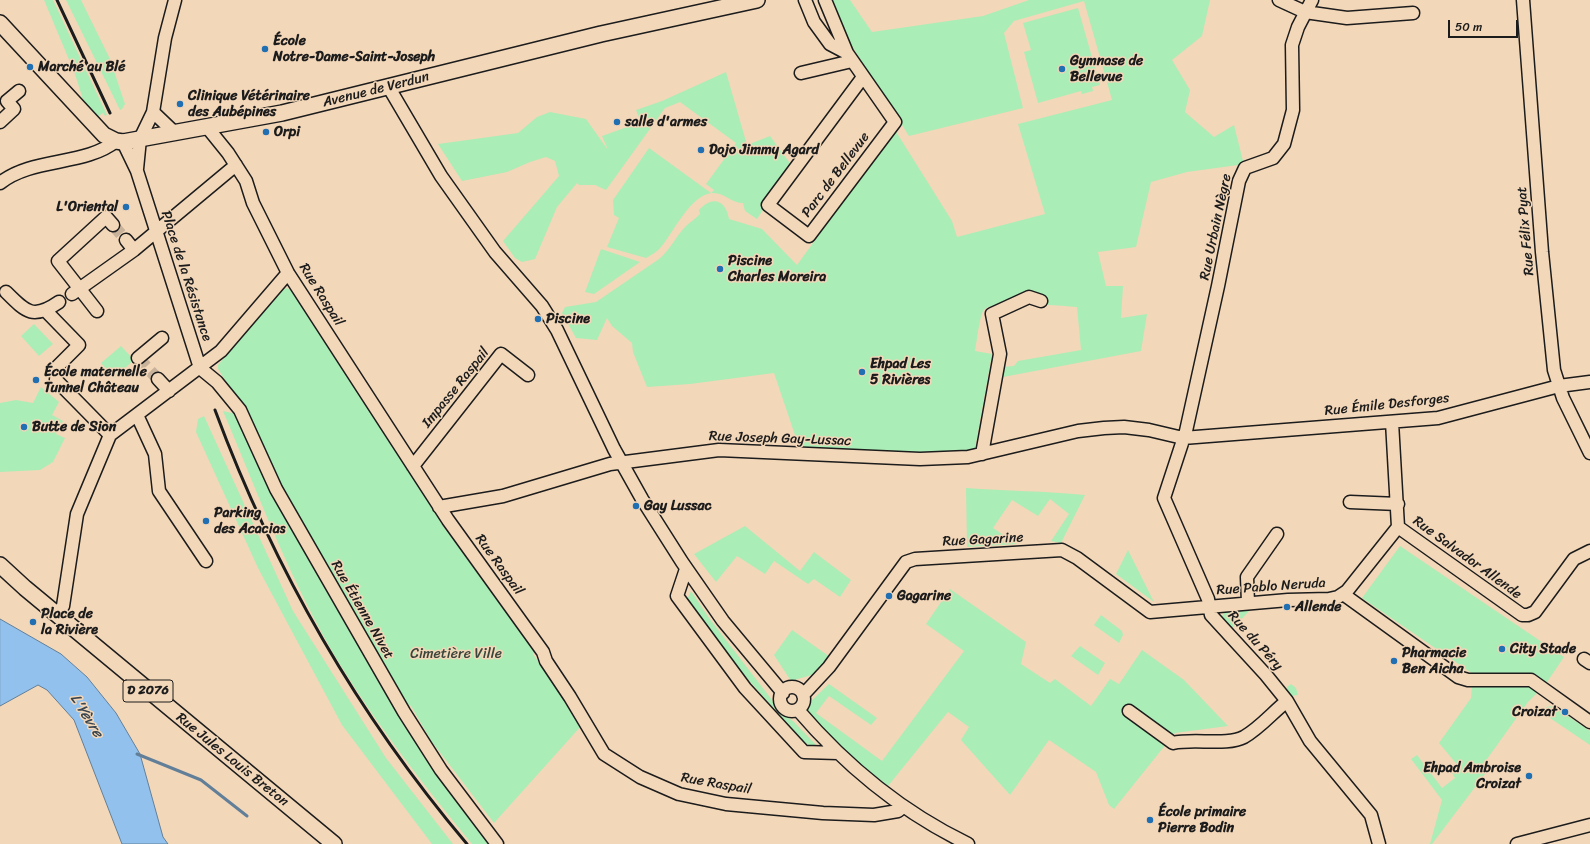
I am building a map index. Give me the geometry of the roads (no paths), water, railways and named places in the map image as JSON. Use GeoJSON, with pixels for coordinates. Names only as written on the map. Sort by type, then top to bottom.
{"type":"FeatureCollection","features":[{"type":"Feature","properties":{"kind":"main road","name":"Avenue de Verdun"},"geometry":{"type":"LineString","coordinates":[[119,142],[282,113],[726,3],[757,0]]}},
{"type":"Feature","properties":{"kind":"main road"},"geometry":{"type":"LineString","coordinates":[[3,32],[104,135],[119,142]]}},
{"type":"Feature","properties":{"kind":"main road","name":"D 2076"},"geometry":{"type":"LineString","coordinates":[[0,565],[57,615]]}},
{"type":"Feature","properties":{"kind":"main road","name":"Rue Jules Louis Breton"},"geometry":{"type":"LineString","coordinates":[[57,615],[334,844]]}},
{"type":"Feature","properties":{"kind":"street"},"geometry":{"type":"LineString","coordinates":[[140,139],[153,112],[165,38],[175,0]]}},
{"type":"Feature","properties":{"kind":"street","name":"Parc de Bellevue"},"geometry":{"type":"LineString","coordinates":[[805,0],[814,22],[830,44],[849,57]]}},
{"type":"Feature","properties":{"kind":"street","name":"Parc de Bellevue"},"geometry":{"type":"LineString","coordinates":[[825,0],[849,57],[895,122],[809,236],[768,205],[863,77]]}},
{"type":"Feature","properties":{"kind":"street"},"geometry":{"type":"LineString","coordinates":[[1280,0],[1305,12],[1348,18],[1413,13]]}},
{"type":"Feature","properties":{"kind":"street","name":"Rue Urbain Nègre"},"geometry":{"type":"LineString","coordinates":[[1183,438],[1186,431],[1217,293],[1239,181],[1245,168],[1272,158],[1284,144],[1293,110],[1292,45],[1305,12],[1312,0]]}},
{"type":"Feature","properties":{"kind":"street","name":"Rue Félix Pyat"},"geometry":{"type":"LineString","coordinates":[[1523,0],[1543,260],[1554,370],[1562,398],[1590,453]]}},
{"type":"Feature","properties":{"kind":"street"},"geometry":{"type":"LineString","coordinates":[[801,73],[849,57]]}},
{"type":"Feature","properties":{"kind":"street"},"geometry":{"type":"LineString","coordinates":[[388,86],[441,176],[495,252],[542,306],[557,330],[622,462],[642,499],[686,569],[723,621],[783,693]]}},
{"type":"Feature","properties":{"kind":"street"},"geometry":{"type":"LineString","coordinates":[[0,122],[14,109],[7,101],[19,91]]}},
{"type":"Feature","properties":{"kind":"street"},"geometry":{"type":"LineString","coordinates":[[153,112],[174,133]]}},
{"type":"Feature","properties":{"kind":"street","name":"Rue Raspail"},"geometry":{"type":"LineString","coordinates":[[207,127],[236,165],[246,181],[253,204],[288,273],[439,507],[543,652],[546,661],[570,697],[604,754],[640,777],[679,794],[726,804],[823,813],[874,815],[898,811],[903,807]]}},
{"type":"Feature","properties":{"kind":"street","name":"Place de la Résistance"},"geometry":{"type":"LineString","coordinates":[[137,171],[140,139]]}},
{"type":"Feature","properties":{"kind":"street"},"geometry":{"type":"LineString","coordinates":[[2,175],[105,150],[119,142]]}},
{"type":"Feature","properties":{"kind":"street","name":"Place de la Résistance"},"geometry":{"type":"LineString","coordinates":[[119,142],[137,171],[200,368]]}},
{"type":"Feature","properties":{"kind":"street"},"geometry":{"type":"LineString","coordinates":[[76,292],[134,250],[156,230],[236,165]]}},
{"type":"Feature","properties":{"kind":"street"},"geometry":{"type":"LineString","coordinates":[[97,311],[76,292],[58,261],[109,221]]}},
{"type":"Feature","properties":{"kind":"street"},"geometry":{"type":"LineString","coordinates":[[126,240],[134,250]]}},
{"type":"Feature","properties":{"kind":"street"},"geometry":{"type":"LineString","coordinates":[[57,615],[63,606],[77,514],[110,435],[221,351],[288,273]]}},
{"type":"Feature","properties":{"kind":"street"},"geometry":{"type":"LineString","coordinates":[[6,292],[19,304],[30,311],[46,311],[59,302]]}},
{"type":"Feature","properties":{"kind":"street"},"geometry":{"type":"LineString","coordinates":[[982,454],[1000,354],[992,314],[1029,297],[1041,301]]}},
{"type":"Feature","properties":{"kind":"street"},"geometry":{"type":"LineString","coordinates":[[46,311],[79,345],[57,367],[56,380],[110,435]]}},
{"type":"Feature","properties":{"kind":"street"},"geometry":{"type":"LineString","coordinates":[[138,358],[162,338]]}},
{"type":"Feature","properties":{"kind":"street","name":"Impasse Raspail"},"geometry":{"type":"LineString","coordinates":[[413,466],[501,354],[528,375]]}},
{"type":"Feature","properties":{"kind":"street","name":"Rue Étienne Nivet"},"geometry":{"type":"LineString","coordinates":[[200,368],[217,382],[240,410],[276,489],[404,712],[442,770],[497,844]]}},
{"type":"Feature","properties":{"kind":"street"},"geometry":{"type":"LineString","coordinates":[[158,379],[169,391]]}},
{"type":"Feature","properties":{"kind":"street","name":"Rue Émile Desforges"},"geometry":{"type":"LineString","coordinates":[[1183,438],[1438,418],[1559,386],[1590,382]]}},
{"type":"Feature","properties":{"kind":"street"},"geometry":{"type":"LineString","coordinates":[[137,415],[155,454],[158,491],[206,561]]}},
{"type":"Feature","properties":{"kind":"street","name":"Rue Salvador Allende"},"geometry":{"type":"LineString","coordinates":[[1392,422],[1398,504],[1398,527],[1517,612],[1528,615],[1536,612],[1574,559],[1590,551]]}},
{"type":"Feature","properties":{"kind":"street","name":"Rue Joseph Gay-Lussac"},"geometry":{"type":"LineString","coordinates":[[439,507],[503,496],[609,464],[718,450],[896,459],[968,457],[1078,431],[1104,428],[1124,427],[1150,430],[1183,438]]}},
{"type":"Feature","properties":{"kind":"street","name":"Rue du Péry"},"geometry":{"type":"LineString","coordinates":[[1183,438],[1164,498],[1210,607],[1211,615],[1266,675],[1287,701],[1310,741],[1370,815],[1379,844]]}},
{"type":"Feature","properties":{"kind":"street"},"geometry":{"type":"LineString","coordinates":[[1350,502],[1398,504]]}},
{"type":"Feature","properties":{"kind":"street","name":"Rue Pablo Neruda"},"geometry":{"type":"LineString","coordinates":[[1210,607],[1248,603],[1329,599],[1343,594],[1398,527]]}},
{"type":"Feature","properties":{"kind":"street"},"geometry":{"type":"LineString","coordinates":[[1248,603],[1247,577],[1278,534]]}},
{"type":"Feature","properties":{"kind":"street","name":"Rue Gagarine"},"geometry":{"type":"LineString","coordinates":[[803,695],[829,667],[906,562],[916,559],[1062,550],[1077,558],[1150,612],[1210,607]]}},
{"type":"Feature","properties":{"kind":"street"},"geometry":{"type":"LineString","coordinates":[[686,569],[677,596],[745,688],[804,752],[838,753]]}},
{"type":"Feature","properties":{"kind":"street"},"geometry":{"type":"LineString","coordinates":[[1343,594],[1458,678],[1468,680],[1531,680],[1590,722]]}},
{"type":"Feature","properties":{"kind":"street"},"geometry":{"type":"LineString","coordinates":[[792,688],[799,690],[803,695],[803,705],[798,710],[791,711],[785,708],[781,699],[783,693],[792,688]]}},
{"type":"Feature","properties":{"kind":"street"},"geometry":{"type":"LineString","coordinates":[[1129,711],[1173,743],[1181,741],[1217,742],[1243,737],[1287,701]]}},
{"type":"Feature","properties":{"kind":"street"},"geometry":{"type":"LineString","coordinates":[[798,710],[838,753],[903,807],[950,840],[968,844]]}},
{"type":"Feature","properties":{"kind":"street"},"geometry":{"type":"LineString","coordinates":[[1517,844],[1533,842],[1590,825]]}},
{"type":"Feature","properties":{"kind":"water","name":"L'Yèvre"},"geometry":{"type":"Polygon","coordinates":[[[0,619],[61,654],[87,677],[116,713],[140,754],[163,837],[168,844],[122,844],[74,720],[47,690],[38,685],[0,706],[0,619]]]}},
{"type":"Feature","properties":{"kind":"waterway"},"geometry":{"type":"LineString","coordinates":[[137,754],[201,780],[247,816]]}},
{"type":"Feature","properties":{"kind":"tunnel"},"geometry":{"type":"LineString","coordinates":[[113,225],[126,240]]}},
{"type":"Feature","properties":{"kind":"tunnel"},"geometry":{"type":"LineString","coordinates":[[138,358],[158,379]]}},
{"type":"Feature","properties":{"kind":"railway"},"geometry":{"type":"LineString","coordinates":[[57,0],[110,113]]}},
{"type":"Feature","properties":{"kind":"railway"},"geometry":{"type":"LineString","coordinates":[[215,410],[238,469],[264,527],[322,638],[355,692],[390,744],[427,795],[467,844]]}},
{"type":"Feature","properties":{"kind":"place","name":"École Notre-Dame-Saint-Joseph"},"geometry":{"type":"Point","coordinates":[265,49]}},
{"type":"Feature","properties":{"kind":"place","name":"Marché au Blé"},"geometry":{"type":"Point","coordinates":[30,67]}},
{"type":"Feature","properties":{"kind":"place","name":"Gymnase de Bellevue"},"geometry":{"type":"Point","coordinates":[1062,69]}},
{"type":"Feature","properties":{"kind":"place","name":"Clinique Vétérinaire des Aubépines"},"geometry":{"type":"Point","coordinates":[180,104]}},
{"type":"Feature","properties":{"kind":"place","name":"salle d'armes"},"geometry":{"type":"Point","coordinates":[617,122]}},
{"type":"Feature","properties":{"kind":"place","name":"Orpi"},"geometry":{"type":"Point","coordinates":[266,132]}},
{"type":"Feature","properties":{"kind":"place","name":"Dojo Jimmy Agard"},"geometry":{"type":"Point","coordinates":[701,150]}},
{"type":"Feature","properties":{"kind":"place","name":"L'Oriental"},"geometry":{"type":"Point","coordinates":[126,207]}},
{"type":"Feature","properties":{"kind":"place","name":"Piscine Charles Moreira"},"geometry":{"type":"Point","coordinates":[720,269]}},
{"type":"Feature","properties":{"kind":"place","name":"Piscine"},"geometry":{"type":"Point","coordinates":[538,319]}},
{"type":"Feature","properties":{"kind":"place","name":"Ehpad Les 5 Rivières"},"geometry":{"type":"Point","coordinates":[862,372]}},
{"type":"Feature","properties":{"kind":"place","name":"École maternelle Tunnel Château"},"geometry":{"type":"Point","coordinates":[36,380]}},
{"type":"Feature","properties":{"kind":"place","name":"Butte de Sion"},"geometry":{"type":"Point","coordinates":[24,427]}},
{"type":"Feature","properties":{"kind":"place","name":"Gay Lussac"},"geometry":{"type":"Point","coordinates":[636,506]}},
{"type":"Feature","properties":{"kind":"place","name":"Parking des Acacias"},"geometry":{"type":"Point","coordinates":[206,521]}},
{"type":"Feature","properties":{"kind":"place","name":"Gagarine"},"geometry":{"type":"Point","coordinates":[889,596]}},
{"type":"Feature","properties":{"kind":"place","name":"Allende"},"geometry":{"type":"Point","coordinates":[1287,607]}},
{"type":"Feature","properties":{"kind":"place","name":"Place de la Rivière"},"geometry":{"type":"Point","coordinates":[33,622]}},
{"type":"Feature","properties":{"kind":"place","name":"City Stade"},"geometry":{"type":"Point","coordinates":[1502,649]}},
{"type":"Feature","properties":{"kind":"place","name":"Pharmacie Ben Aicha"},"geometry":{"type":"Point","coordinates":[1394,661]}},
{"type":"Feature","properties":{"kind":"place","name":"Croizat"},"geometry":{"type":"Point","coordinates":[1565,712]}},
{"type":"Feature","properties":{"kind":"place","name":"Ehpad Ambroise Croizat"},"geometry":{"type":"Point","coordinates":[1529,776]}},
{"type":"Feature","properties":{"kind":"place","name":"École primaire Pierre Bodin"},"geometry":{"type":"Point","coordinates":[1150,820]}},
{"type":"Feature","properties":{"kind":"park label","name":"Cimetière Ville"},"geometry":{"type":"Point","coordinates":[456,654]}}]}
